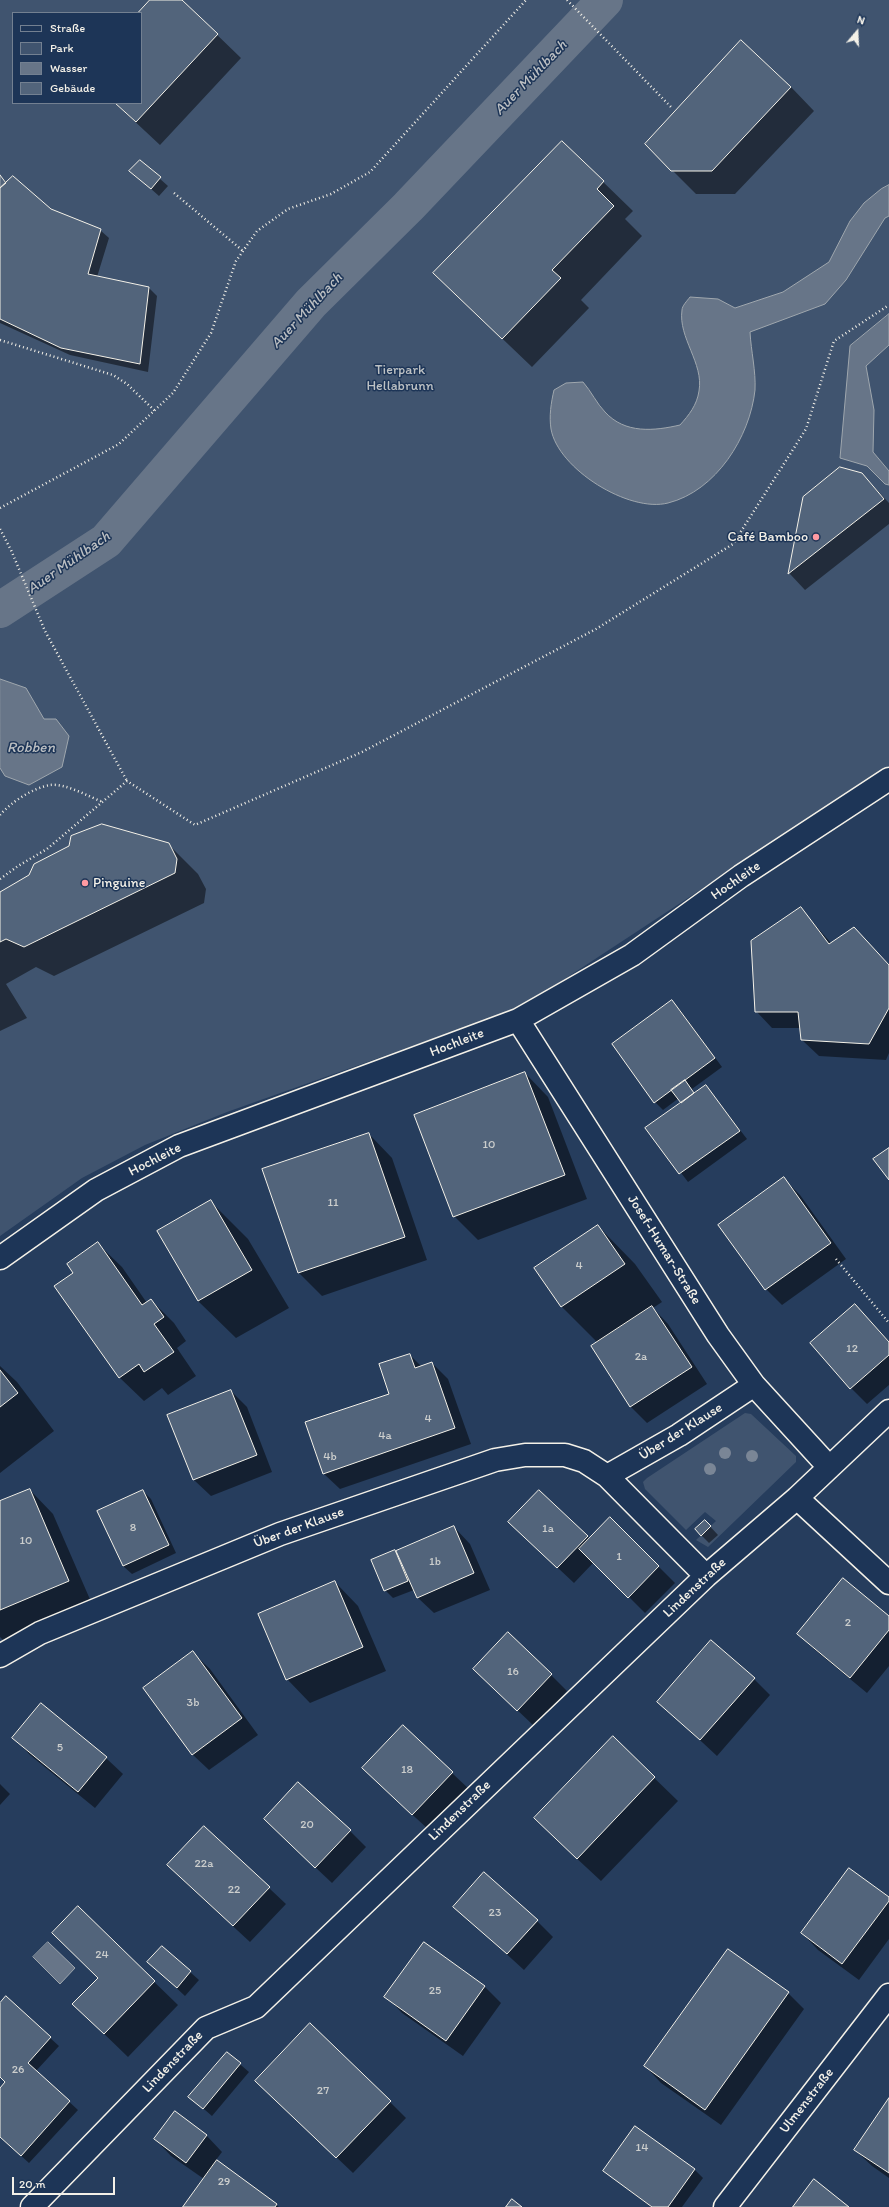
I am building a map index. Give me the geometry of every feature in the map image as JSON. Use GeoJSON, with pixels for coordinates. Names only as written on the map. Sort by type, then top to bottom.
{"type":"FeatureCollection","features":[{"type":"Feature","properties":{"kind":"street","name":"Hochleite"},"geometry":{"type":"LineString","coordinates":[[0,1258],[96,1190],[179,1146],[518,1020],[632,955],[741,876],[889,779]]}},
{"type":"Feature","properties":{"kind":"street","name":"Josef-Humar-Straße"},"geometry":{"type":"LineString","coordinates":[[518,1020],[718,1335],[754,1385],[830,1467]]}},
{"type":"Feature","properties":{"kind":"street","name":"Über der Klause"},"geometry":{"type":"LineString","coordinates":[[607,1476],[679,1435],[754,1385]]}},
{"type":"Feature","properties":{"kind":"street","name":"Lindenstraße"},"geometry":{"type":"LineString","coordinates":[[32,2207],[206,2028],[256,2007],[706,1576],[797,1498],[889,1411]]}},
{"type":"Feature","properties":{"kind":"street","name":"Über der Klause"},"geometry":{"type":"LineString","coordinates":[[0,1656],[40,1632],[280,1534],[494,1460],[525,1455],[565,1455],[584,1461],[607,1476],[706,1576]]}},
{"type":"Feature","properties":{"kind":"street"},"geometry":{"type":"LineString","coordinates":[[797,1498],[889,1583]]}},
{"type":"Feature","properties":{"kind":"street","name":"Ulmenstraße"},"geometry":{"type":"LineString","coordinates":[[725,2207],[889,1995]]}},
{"type":"Feature","properties":{"kind":"path"},"geometry":{"type":"LineString","coordinates":[[0,508],[119,444],[173,394],[211,333],[236,261],[257,231],[288,210],[331,194],[370,172],[526,0]]}},
{"type":"Feature","properties":{"kind":"path"},"geometry":{"type":"LineString","coordinates":[[567,0],[672,107]]}},
{"type":"Feature","properties":{"kind":"path"},"geometry":{"type":"LineString","coordinates":[[174,193],[243,251]]}},
{"type":"Feature","properties":{"kind":"path"},"geometry":{"type":"LineString","coordinates":[[0,529],[11,550],[45,631],[127,781],[195,826],[376,745],[596,629],[732,544],[806,429],[834,340],[889,305]]}},
{"type":"Feature","properties":{"kind":"path"},"geometry":{"type":"LineString","coordinates":[[0,340],[113,375],[127,384],[155,411]]}},
{"type":"Feature","properties":{"kind":"path"},"geometry":{"type":"LineString","coordinates":[[0,879],[18,866],[47,849],[127,781]]}},
{"type":"Feature","properties":{"kind":"path"},"geometry":{"type":"LineString","coordinates":[[0,815],[6,807],[30,792],[51,785],[66,788],[103,802]]}},
{"type":"Feature","properties":{"kind":"path"},"geometry":{"type":"LineString","coordinates":[[836,1259],[889,1323]]}},
{"type":"Feature","properties":{"kind":"green space","name":"Tierpark Hellabrunn"},"geometry":{"type":"Polygon","coordinates":[[[0,0],[889,0],[889,766],[522,1007],[227,1112],[145,1145],[82,1178],[0,1236],[0,0]]]}},
{"type":"Feature","properties":{"kind":"green space"},"geometry":{"type":"Polygon","coordinates":[[[745,1413],[751,1414],[796,1456],[796,1462],[708,1547],[696,1540],[716,1521],[705,1512],[686,1530],[645,1489],[643,1482],[745,1413]]]}},
{"type":"Feature","properties":{"kind":"water"},"geometry":{"type":"Polygon","coordinates":[[[889,185],[889,216],[885,218],[846,280],[825,304],[750,332],[755,383],[752,408],[746,426],[728,460],[701,487],[685,497],[668,503],[652,504],[634,501],[616,495],[598,485],[581,473],[567,459],[556,444],[551,429],[550,419],[554,390],[566,383],[583,382],[605,412],[622,424],[640,429],[660,429],[680,425],[692,410],[699,391],[700,381],[682,320],[682,308],[690,297],[718,299],[735,308],[783,292],[829,262],[850,221],[864,203],[881,189],[889,185]]]}},
{"type":"Feature","properties":{"kind":"water"},"geometry":{"type":"Polygon","coordinates":[[[889,314],[889,345],[866,366],[874,410],[873,452],[889,471],[889,485],[885,484],[867,466],[840,458],[850,346],[889,314]]]}},
{"type":"Feature","properties":{"kind":"water","name":"Robben"},"geometry":{"type":"Polygon","coordinates":[[[0,679],[26,688],[44,719],[56,719],[69,736],[62,767],[29,785],[5,776],[0,768],[0,679]]]}},
{"type":"Feature","properties":{"kind":"water"},"geometry":{"type":"Polygon","coordinates":[[[48,1942],[75,1968],[60,1984],[33,1957],[48,1942]]]}},
{"type":"Feature","properties":{"kind":"building"},"geometry":{"type":"Polygon","coordinates":[[[150,0],[182,0],[218,34],[136,122],[116,104],[142,104],[142,12],[139,12],[150,0]]]}},
{"type":"Feature","properties":{"kind":"building"},"geometry":{"type":"Polygon","coordinates":[[[741,40],[791,87],[712,171],[671,171],[645,144],[741,40]]]}},
{"type":"Feature","properties":{"kind":"building"},"geometry":{"type":"Polygon","coordinates":[[[562,141],[604,181],[597,189],[614,206],[552,270],[561,278],[502,339],[433,273],[562,141]]]}},
{"type":"Feature","properties":{"kind":"building"},"geometry":{"type":"Polygon","coordinates":[[[140,160],[161,177],[151,189],[129,171],[140,160]]]}},
{"type":"Feature","properties":{"kind":"building"},"geometry":{"type":"Polygon","coordinates":[[[0,175],[6,183],[0,188],[0,175]]]}},
{"type":"Feature","properties":{"kind":"building"},"geometry":{"type":"Polygon","coordinates":[[[13,176],[51,209],[101,229],[88,274],[149,287],[140,364],[61,348],[0,319],[0,188],[13,176]]]}},
{"type":"Feature","properties":{"kind":"building","name":"Café Bamboo"},"geometry":{"type":"Polygon","coordinates":[[[840,467],[862,473],[884,499],[788,574],[803,497],[840,467]]]}},
{"type":"Feature","properties":{"kind":"building","name":"Pinguine"},"geometry":{"type":"Polygon","coordinates":[[[102,824],[169,843],[177,859],[175,873],[24,947],[6,939],[0,942],[0,892],[29,875],[34,864],[69,846],[71,836],[102,824]]]}},
{"type":"Feature","properties":{"kind":"building"},"geometry":{"type":"Polygon","coordinates":[[[801,907],[829,944],[854,927],[889,965],[889,1008],[869,1044],[801,1040],[798,1012],[755,1012],[751,941],[801,907]]]}},
{"type":"Feature","properties":{"kind":"building"},"geometry":{"type":"Polygon","coordinates":[[[672,1000],[715,1058],[654,1103],[612,1044],[672,1000]]]}},
{"type":"Feature","properties":{"kind":"building"},"geometry":{"type":"Polygon","coordinates":[[[525,1072],[565,1175],[453,1217],[414,1115],[525,1072]]]}},
{"type":"Feature","properties":{"kind":"building"},"geometry":{"type":"Polygon","coordinates":[[[685,1080],[694,1093],[681,1103],[671,1090],[685,1080]]]}},
{"type":"Feature","properties":{"kind":"building"},"geometry":{"type":"Polygon","coordinates":[[[706,1085],[740,1131],[679,1174],[645,1128],[706,1085]]]}},
{"type":"Feature","properties":{"kind":"building"},"geometry":{"type":"Polygon","coordinates":[[[369,1133],[405,1237],[298,1273],[262,1169],[369,1133]]]}},
{"type":"Feature","properties":{"kind":"building"},"geometry":{"type":"Polygon","coordinates":[[[889,1148],[889,1180],[873,1159],[889,1148]]]}},
{"type":"Feature","properties":{"kind":"building"},"geometry":{"type":"Polygon","coordinates":[[[784,1177],[831,1243],[765,1290],[718,1225],[784,1177]]]}},
{"type":"Feature","properties":{"kind":"building"},"geometry":{"type":"Polygon","coordinates":[[[211,1200],[252,1270],[198,1301],[157,1231],[211,1200]]]}},
{"type":"Feature","properties":{"kind":"building"},"geometry":{"type":"Polygon","coordinates":[[[598,1225],[625,1264],[561,1307],[534,1268],[598,1225]]]}},
{"type":"Feature","properties":{"kind":"building"},"geometry":{"type":"Polygon","coordinates":[[[98,1242],[142,1305],[151,1299],[164,1317],[154,1324],[174,1352],[144,1372],[139,1364],[119,1378],[54,1286],[73,1273],[67,1264],[98,1242]]]}},
{"type":"Feature","properties":{"kind":"building"},"geometry":{"type":"Polygon","coordinates":[[[855,1304],[889,1342],[889,1355],[850,1389],[810,1343],[855,1304]]]}},
{"type":"Feature","properties":{"kind":"building"},"geometry":{"type":"Polygon","coordinates":[[[652,1306],[692,1367],[630,1407],[591,1346],[652,1306]]]}},
{"type":"Feature","properties":{"kind":"building"},"geometry":{"type":"Polygon","coordinates":[[[410,1354],[415,1368],[432,1362],[455,1428],[323,1474],[305,1422],[389,1394],[379,1364],[410,1354]]]}},
{"type":"Feature","properties":{"kind":"building"},"geometry":{"type":"Polygon","coordinates":[[[0,1370],[18,1393],[0,1407],[0,1370]]]}},
{"type":"Feature","properties":{"kind":"building"},"geometry":{"type":"Polygon","coordinates":[[[231,1390],[257,1455],[193,1480],[167,1415],[231,1390]]]}},
{"type":"Feature","properties":{"kind":"building"},"geometry":{"type":"Polygon","coordinates":[[[30,1489],[69,1581],[0,1610],[0,1501],[30,1489]]]}},
{"type":"Feature","properties":{"kind":"building"},"geometry":{"type":"Polygon","coordinates":[[[143,1490],[169,1545],[123,1566],[97,1511],[143,1490]]]}},
{"type":"Feature","properties":{"kind":"building"},"geometry":{"type":"Polygon","coordinates":[[[539,1490],[588,1536],[557,1568],[508,1522],[539,1490]]]}},
{"type":"Feature","properties":{"kind":"building"},"geometry":{"type":"Polygon","coordinates":[[[610,1517],[659,1566],[628,1598],[579,1549],[610,1517]]]}},
{"type":"Feature","properties":{"kind":"building"},"geometry":{"type":"Polygon","coordinates":[[[705,1520],[711,1526],[701,1536],[695,1529],[705,1520]]]}},
{"type":"Feature","properties":{"kind":"building"},"geometry":{"type":"Polygon","coordinates":[[[454,1526],[474,1573],[417,1598],[396,1551],[454,1526]]]}},
{"type":"Feature","properties":{"kind":"building"},"geometry":{"type":"Polygon","coordinates":[[[395,1550],[408,1581],[384,1591],[371,1560],[395,1550]]]}},
{"type":"Feature","properties":{"kind":"building"},"geometry":{"type":"Polygon","coordinates":[[[843,1578],[889,1616],[889,1630],[850,1678],[797,1634],[843,1578]]]}},
{"type":"Feature","properties":{"kind":"building"},"geometry":{"type":"Polygon","coordinates":[[[335,1581],[363,1647],[286,1680],[258,1614],[335,1581]]]}},
{"type":"Feature","properties":{"kind":"building"},"geometry":{"type":"Polygon","coordinates":[[[508,1632],[552,1674],[517,1711],[473,1669],[508,1632]]]}},
{"type":"Feature","properties":{"kind":"building"},"geometry":{"type":"Polygon","coordinates":[[[711,1640],[755,1678],[700,1740],[657,1702],[711,1640]]]}},
{"type":"Feature","properties":{"kind":"building"},"geometry":{"type":"Polygon","coordinates":[[[193,1651],[242,1718],[192,1755],[143,1688],[193,1651]]]}},
{"type":"Feature","properties":{"kind":"building"},"geometry":{"type":"Polygon","coordinates":[[[41,1703],[107,1757],[78,1792],[12,1738],[41,1703]]]}},
{"type":"Feature","properties":{"kind":"building"},"geometry":{"type":"Polygon","coordinates":[[[403,1725],[453,1772],[412,1815],[362,1768],[403,1725]]]}},
{"type":"Feature","properties":{"kind":"building"},"geometry":{"type":"Polygon","coordinates":[[[613,1736],[655,1777],[577,1859],[534,1818],[613,1736]]]}},
{"type":"Feature","properties":{"kind":"building"},"geometry":{"type":"Polygon","coordinates":[[[298,1782],[351,1830],[315,1868],[264,1819],[298,1782]]]}},
{"type":"Feature","properties":{"kind":"building"},"geometry":{"type":"Polygon","coordinates":[[[204,1826],[270,1887],[233,1926],[167,1865],[204,1826]]]}},
{"type":"Feature","properties":{"kind":"building"},"geometry":{"type":"Polygon","coordinates":[[[849,1868],[889,1897],[889,1901],[842,1964],[801,1933],[849,1868]]]}},
{"type":"Feature","properties":{"kind":"building"},"geometry":{"type":"Polygon","coordinates":[[[484,1872],[538,1920],[507,1954],[453,1907],[484,1872]]]}},
{"type":"Feature","properties":{"kind":"building"},"geometry":{"type":"Polygon","coordinates":[[[78,1906],[155,1981],[104,2034],[72,2004],[98,1978],[52,1933],[78,1906]]]}},
{"type":"Feature","properties":{"kind":"building"},"geometry":{"type":"Polygon","coordinates":[[[424,1942],[485,1986],[446,2041],[384,1997],[424,1942]]]}},
{"type":"Feature","properties":{"kind":"building"},"geometry":{"type":"Polygon","coordinates":[[[162,1946],[191,1971],[177,1988],[147,1962],[162,1946]]]}},
{"type":"Feature","properties":{"kind":"building"},"geometry":{"type":"Polygon","coordinates":[[[728,1949],[789,1992],[705,2110],[644,2066],[728,1949]]]}},
{"type":"Feature","properties":{"kind":"building"},"geometry":{"type":"Polygon","coordinates":[[[6,1996],[51,2037],[28,2063],[70,2101],[21,2156],[0,2137],[0,2088],[5,2082],[0,2077],[0,2003],[6,1996]]]}},
{"type":"Feature","properties":{"kind":"building"},"geometry":{"type":"Polygon","coordinates":[[[310,2023],[391,2101],[336,2158],[255,2081],[310,2023]]]}},
{"type":"Feature","properties":{"kind":"building"},"geometry":{"type":"Polygon","coordinates":[[[227,2052],[241,2063],[203,2109],[188,2097],[227,2052]]]}},
{"type":"Feature","properties":{"kind":"building"},"geometry":{"type":"Polygon","coordinates":[[[889,2098],[889,2173],[854,2150],[889,2098]]]}},
{"type":"Feature","properties":{"kind":"building"},"geometry":{"type":"Polygon","coordinates":[[[175,2111],[207,2135],[186,2163],[154,2139],[175,2111]]]}},
{"type":"Feature","properties":{"kind":"building"},"geometry":{"type":"Polygon","coordinates":[[[635,2126],[695,2169],[668,2207],[652,2207],[603,2171],[635,2126]]]}},
{"type":"Feature","properties":{"kind":"building"},"geometry":{"type":"Polygon","coordinates":[[[217,2160],[277,2204],[275,2207],[183,2207],[217,2160]]]}},
{"type":"Feature","properties":{"kind":"building"},"geometry":{"type":"Polygon","coordinates":[[[814,2179],[849,2207],[793,2207],[814,2179]]]}},
{"type":"Feature","properties":{"kind":"building"},"geometry":{"type":"Polygon","coordinates":[[[512,2199],[522,2207],[506,2207],[512,2199]]]}},
{"type":"Feature","properties":{"kind":"waterway","name":"Auer Mühlbach"},"geometry":{"type":"LineString","coordinates":[[0,610],[106,541],[311,303],[408,207],[605,0]]}},
{"type":"Feature","properties":{"kind":"place","name":"Café Bamboo"},"geometry":{"type":"Point","coordinates":[816,537]}},
{"type":"Feature","properties":{"kind":"place","name":"Pinguine"},"geometry":{"type":"Point","coordinates":[85,883]}}]}
